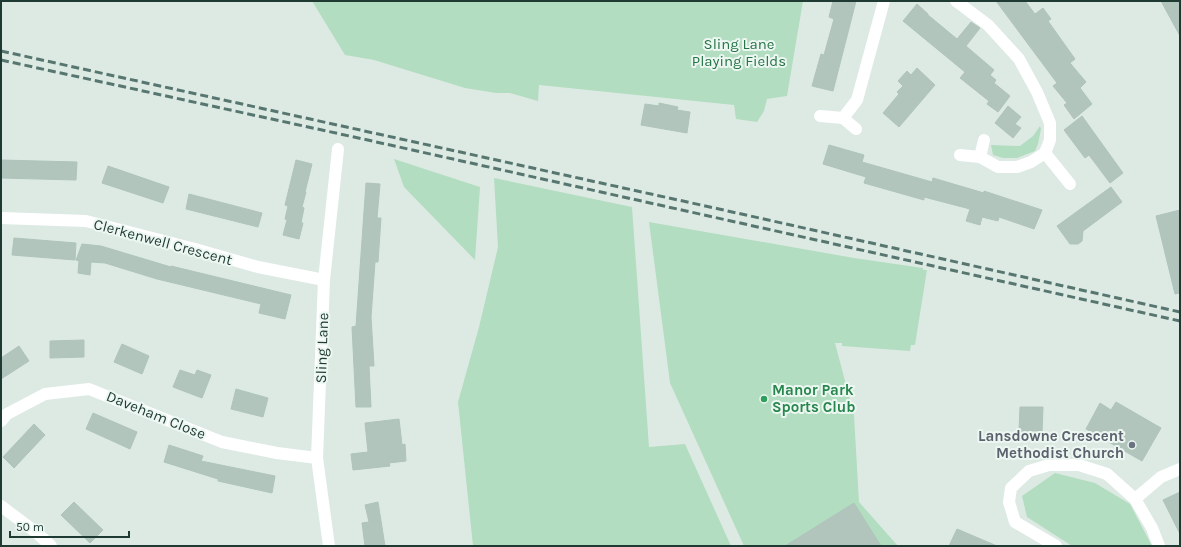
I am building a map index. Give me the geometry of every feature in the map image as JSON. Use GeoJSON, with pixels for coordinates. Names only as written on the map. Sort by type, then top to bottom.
{"type":"FeatureCollection","features":[{"type":"Feature","properties":{"kind":"street"},"geometry":{"type":"LineString","coordinates":[[843,118],[857,100],[884,1]]}},
{"type":"Feature","properties":{"kind":"street"},"geometry":{"type":"LineString","coordinates":[[956,1],[988,25],[1019,59],[1037,92],[1050,123],[1050,140],[1045,153],[1031,162],[1017,167],[998,167],[980,157],[960,155]]}},
{"type":"Feature","properties":{"kind":"street"},"geometry":{"type":"LineString","coordinates":[[820,116],[843,118],[856,129]]}},
{"type":"Feature","properties":{"kind":"street"},"geometry":{"type":"LineString","coordinates":[[980,157],[984,140]]}},
{"type":"Feature","properties":{"kind":"street","name":"Sling Lane"},"geometry":{"type":"LineString","coordinates":[[329,546],[318,458],[324,280],[338,149]]}},
{"type":"Feature","properties":{"kind":"street"},"geometry":{"type":"LineString","coordinates":[[1045,153],[1070,184]]}},
{"type":"Feature","properties":{"kind":"street","name":"Clerkenwell Crescent"},"geometry":{"type":"LineString","coordinates":[[1,218],[86,221],[194,249],[258,268],[324,280]]}},
{"type":"Feature","properties":{"kind":"street","name":"Daveham Close"},"geometry":{"type":"LineString","coordinates":[[1,421],[7,414],[45,394],[89,389],[222,442],[277,453],[318,458]]}},
{"type":"Feature","properties":{"kind":"street"},"geometry":{"type":"LineString","coordinates":[[1056,546],[1015,522],[1009,502],[1011,488],[1029,471],[1049,465],[1079,464],[1108,474],[1135,499],[1152,528],[1159,546]]}},
{"type":"Feature","properties":{"kind":"street"},"geometry":{"type":"LineString","coordinates":[[1135,499],[1161,478],[1180,469]]}},
{"type":"Feature","properties":{"kind":"street"},"geometry":{"type":"LineString","coordinates":[[1,506],[37,533],[51,546]]}},
{"type":"Feature","properties":{"kind":"green space","name":"Sling Lane Playing Fields"},"geometry":{"type":"Polygon","coordinates":[[[312,1],[803,1],[787,96],[767,99],[764,111],[757,122],[736,119],[734,105],[539,85],[538,101],[510,93],[496,93],[465,88],[374,60],[345,55],[312,1]]]}},
{"type":"Feature","properties":{"kind":"green space"},"geometry":{"type":"Polygon","coordinates":[[[1040,126],[1041,129],[1038,144],[1035,151],[1017,158],[1003,158],[993,155],[991,145],[1020,146],[1033,136],[1040,126]]]}},
{"type":"Feature","properties":{"kind":"green space"},"geometry":{"type":"Polygon","coordinates":[[[394,159],[480,187],[475,260],[404,187],[394,159]]]}},
{"type":"Feature","properties":{"kind":"green space"},"geometry":{"type":"Polygon","coordinates":[[[494,178],[632,207],[649,447],[685,444],[731,546],[473,546],[458,402],[479,327],[498,247],[494,178]]]}},
{"type":"Feature","properties":{"kind":"green space","name":"Manor Park Sports Club"},"geometry":{"type":"Polygon","coordinates":[[[649,222],[854,258],[923,268],[923,270],[927,270],[915,345],[911,345],[910,351],[842,346],[842,343],[835,343],[854,415],[859,502],[898,546],[744,546],[670,383],[649,222]]]}},
{"type":"Feature","properties":{"kind":"green space"},"geometry":{"type":"Polygon","coordinates":[[[1055,473],[1095,483],[1130,504],[1152,546],[1072,546],[1027,517],[1022,496],[1055,473]]]}},
{"type":"Feature","properties":{"kind":"building"},"geometry":{"type":"Polygon","coordinates":[[[833,1],[856,1],[833,91],[812,86],[821,54],[824,55],[834,19],[829,17],[833,1]]]}},
{"type":"Feature","properties":{"kind":"building"},"geometry":{"type":"Polygon","coordinates":[[[996,1],[1025,1],[1035,14],[1043,8],[1051,19],[1048,21],[1075,59],[1070,63],[1086,82],[1080,88],[1092,104],[1074,119],[1064,105],[1067,103],[1053,86],[1057,83],[996,1]]]}},
{"type":"Feature","properties":{"kind":"building"},"geometry":{"type":"Polygon","coordinates":[[[1161,1],[1180,1],[1180,36],[1161,1]]]}},
{"type":"Feature","properties":{"kind":"building"},"geometry":{"type":"Polygon","coordinates":[[[917,4],[957,39],[971,22],[980,28],[966,46],[994,70],[990,75],[996,80],[994,83],[1010,96],[998,112],[987,104],[989,101],[960,78],[965,72],[903,21],[917,4]]]}},
{"type":"Feature","properties":{"kind":"building"},"geometry":{"type":"Polygon","coordinates":[[[917,68],[935,85],[899,127],[883,113],[899,94],[897,92],[903,86],[898,81],[907,71],[911,75],[917,68]]]}},
{"type":"Feature","properties":{"kind":"building"},"geometry":{"type":"Polygon","coordinates":[[[659,103],[678,107],[677,110],[690,112],[687,133],[641,125],[645,104],[659,106],[659,103]]]}},
{"type":"Feature","properties":{"kind":"building"},"geometry":{"type":"Polygon","coordinates":[[[1008,106],[1021,117],[1015,124],[1021,128],[1013,138],[995,123],[1008,106]]]}},
{"type":"Feature","properties":{"kind":"building"},"geometry":{"type":"Polygon","coordinates":[[[1082,116],[1123,173],[1110,183],[1089,155],[1085,158],[1064,130],[1082,116]]]}},
{"type":"Feature","properties":{"kind":"building"},"geometry":{"type":"Polygon","coordinates":[[[829,145],[864,155],[862,162],[932,182],[933,178],[984,193],[984,191],[1042,210],[1034,229],[999,217],[998,221],[982,217],[980,225],[966,221],[970,209],[924,197],[924,200],[864,183],[866,177],[823,164],[829,145]]]}},
{"type":"Feature","properties":{"kind":"building"},"geometry":{"type":"Polygon","coordinates":[[[1,160],[77,162],[76,180],[1,178],[1,160]]]}},
{"type":"Feature","properties":{"kind":"building"},"geometry":{"type":"Polygon","coordinates":[[[296,160],[312,164],[302,207],[304,208],[301,223],[303,223],[299,239],[283,235],[287,220],[285,219],[288,206],[285,205],[296,160]]]}},
{"type":"Feature","properties":{"kind":"building"},"geometry":{"type":"Polygon","coordinates":[[[108,166],[169,187],[163,203],[102,183],[108,166]]]}},
{"type":"Feature","properties":{"kind":"building"},"geometry":{"type":"Polygon","coordinates":[[[366,183],[380,184],[377,218],[381,218],[378,262],[375,262],[371,317],[374,366],[369,366],[371,407],[356,407],[352,327],[356,326],[366,183]]]}},
{"type":"Feature","properties":{"kind":"building"},"geometry":{"type":"Polygon","coordinates":[[[1111,187],[1122,202],[1083,231],[1082,241],[1078,244],[1070,244],[1057,226],[1111,187]]]}},
{"type":"Feature","properties":{"kind":"building"},"geometry":{"type":"Polygon","coordinates":[[[189,194],[262,213],[258,227],[186,209],[189,194]]]}},
{"type":"Feature","properties":{"kind":"building"},"geometry":{"type":"Polygon","coordinates":[[[1180,210],[1180,293],[1175,294],[1156,216],[1180,210]]]}},
{"type":"Feature","properties":{"kind":"building"},"geometry":{"type":"Polygon","coordinates":[[[14,238],[76,243],[75,260],[12,255],[14,238]]]}},
{"type":"Feature","properties":{"kind":"building"},"geometry":{"type":"Polygon","coordinates":[[[82,244],[101,246],[171,267],[291,295],[285,319],[259,313],[261,304],[157,279],[105,263],[91,262],[90,275],[78,273],[79,261],[76,260],[82,244]]]}},
{"type":"Feature","properties":{"kind":"building"},"geometry":{"type":"Polygon","coordinates":[[[84,340],[84,357],[50,358],[50,341],[84,340]]]}},
{"type":"Feature","properties":{"kind":"building"},"geometry":{"type":"Polygon","coordinates":[[[122,344],[149,356],[142,374],[114,362],[122,344]]]}},
{"type":"Feature","properties":{"kind":"building"},"geometry":{"type":"Polygon","coordinates":[[[19,346],[29,361],[1,379],[1,358],[19,346]]]}},
{"type":"Feature","properties":{"kind":"building"},"geometry":{"type":"Polygon","coordinates":[[[180,370],[195,375],[197,370],[211,375],[202,398],[173,387],[180,370]]]}},
{"type":"Feature","properties":{"kind":"building"},"geometry":{"type":"Polygon","coordinates":[[[236,389],[268,398],[263,417],[231,409],[236,389]]]}},
{"type":"Feature","properties":{"kind":"building","name":"Lansdowne Crescent Methodist Church"},"geometry":{"type":"Polygon","coordinates":[[[1116,402],[1161,428],[1142,461],[1086,429],[1100,403],[1111,410],[1116,402]]]}},
{"type":"Feature","properties":{"kind":"building"},"geometry":{"type":"Polygon","coordinates":[[[1020,407],[1043,407],[1042,433],[1019,432],[1020,407]]]}},
{"type":"Feature","properties":{"kind":"building"},"geometry":{"type":"Polygon","coordinates":[[[93,413],[137,432],[130,449],[86,429],[93,413]]]}},
{"type":"Feature","properties":{"kind":"building"},"geometry":{"type":"Polygon","coordinates":[[[399,419],[402,445],[405,444],[406,461],[389,463],[390,466],[353,470],[351,454],[368,452],[365,423],[399,419]]]}},
{"type":"Feature","properties":{"kind":"building"},"geometry":{"type":"Polygon","coordinates":[[[34,424],[45,435],[14,468],[3,457],[34,424]]]}},
{"type":"Feature","properties":{"kind":"building"},"geometry":{"type":"Polygon","coordinates":[[[169,445],[203,456],[201,461],[275,476],[272,493],[218,481],[218,479],[164,462],[169,445]]]}},
{"type":"Feature","properties":{"kind":"building"},"geometry":{"type":"Polygon","coordinates":[[[1180,492],[1180,534],[1163,500],[1180,492]]]}},
{"type":"Feature","properties":{"kind":"building"},"geometry":{"type":"Polygon","coordinates":[[[74,502],[103,530],[90,543],[61,515],[74,502]]]}},
{"type":"Feature","properties":{"kind":"building"},"geometry":{"type":"Polygon","coordinates":[[[378,502],[385,546],[365,546],[362,523],[369,522],[365,505],[378,502]]]}},
{"type":"Feature","properties":{"kind":"building"},"geometry":{"type":"Polygon","coordinates":[[[854,503],[881,546],[785,546],[854,503]]]}},
{"type":"Feature","properties":{"kind":"building"},"geometry":{"type":"Polygon","coordinates":[[[957,529],[997,546],[949,546],[957,529]]]}},
{"type":"Feature","properties":{"kind":"railway"},"geometry":{"type":"LineString","coordinates":[[1,51],[1180,312]]}},
{"type":"Feature","properties":{"kind":"railway"},"geometry":{"type":"LineString","coordinates":[[1,60],[1180,321]]}},
{"type":"Feature","properties":{"kind":"place","name":"Manor Park Sports Club"},"geometry":{"type":"Point","coordinates":[764,399]}},
{"type":"Feature","properties":{"kind":"place","name":"Lansdowne Crescent Methodist Church"},"geometry":{"type":"Point","coordinates":[1132,445]}}]}
